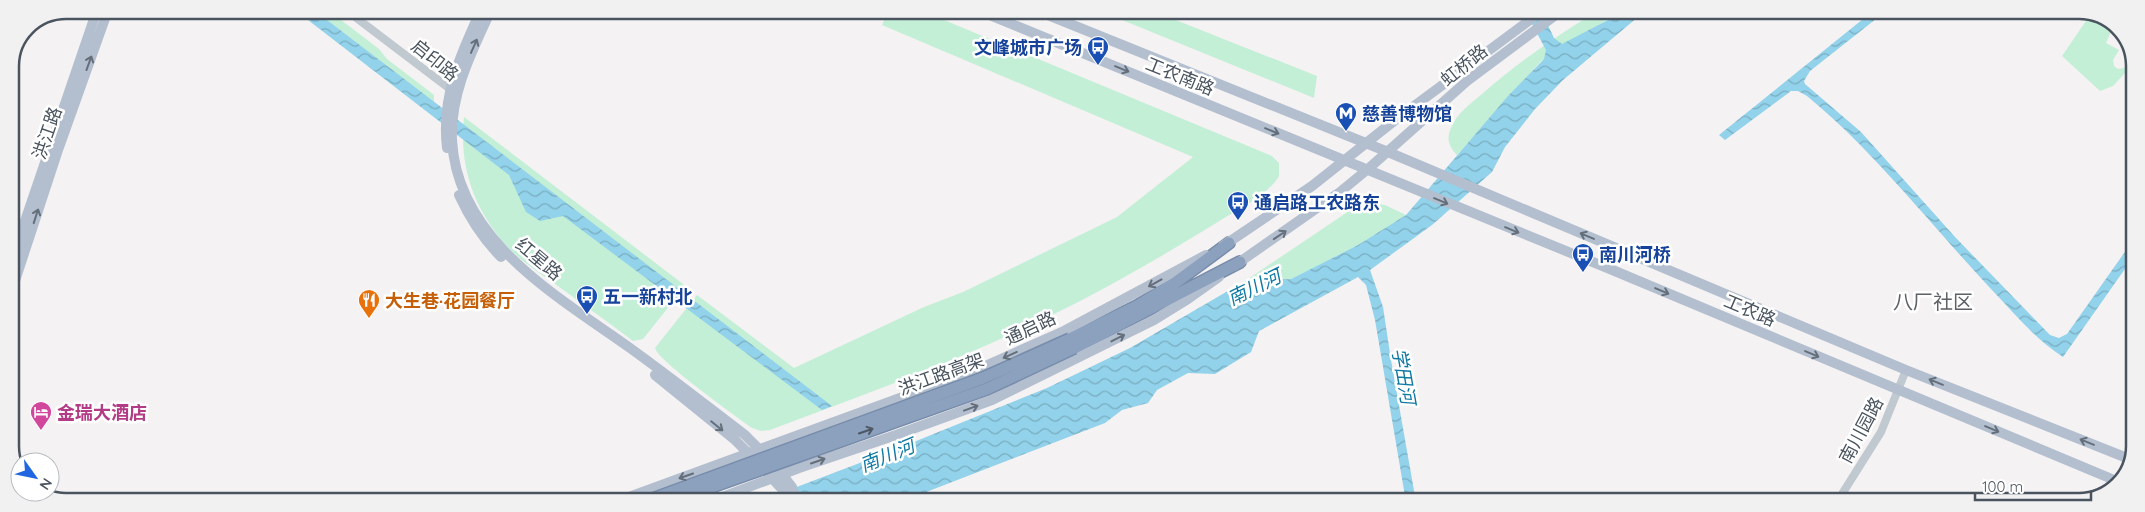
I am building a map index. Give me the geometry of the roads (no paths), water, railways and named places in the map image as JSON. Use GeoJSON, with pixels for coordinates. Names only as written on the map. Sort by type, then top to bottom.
{"type":"FeatureCollection","features":[{"type":"Feature","properties":{"kind":"highway","name":"洪江路高架"},"geometry":{"type":"LineString","coordinates":[[670,493],[1072,344],[1175,283],[1229,243]]}},
{"type":"Feature","properties":{"kind":"highway","name":"洪江路高架"},"geometry":{"type":"LineString","coordinates":[[694,493],[987,388],[1240,262]]}},
{"type":"Feature","properties":{"kind":"main road","name":"洪江路"},"geometry":{"type":"LineString","coordinates":[[19,239],[94,19]]}},
{"type":"Feature","properties":{"kind":"main road","name":"洪江路"},"geometry":{"type":"LineString","coordinates":[[19,269],[58,150],[105,19]]}},
{"type":"Feature","properties":{"kind":"main road","name":"红星路"},"geometry":{"type":"LineString","coordinates":[[477,19],[461,54],[450,89],[455,165],[461,186],[477,216],[497,244],[514,262],[745,435],[782,474],[788,489]]}},
{"type":"Feature","properties":{"kind":"main road","name":"红星路"},"geometry":{"type":"LineString","coordinates":[[487,19],[471,53],[452,104],[445,131],[448,165],[455,187],[470,218],[490,246],[525,279],[650,370],[734,439],[772,478],[788,489]]}},
{"type":"Feature","properties":{"kind":"main road","name":"工农南路"},"geometry":{"type":"LineString","coordinates":[[1002,19],[1368,169]]}},
{"type":"Feature","properties":{"kind":"main road","name":"工农南路"},"geometry":{"type":"LineString","coordinates":[[1060,19],[1388,152]]}},
{"type":"Feature","properties":{"kind":"main road","name":"虹桥路"},"geometry":{"type":"LineString","coordinates":[[1345,161],[1394,121],[1531,19]]}},
{"type":"Feature","properties":{"kind":"main road","name":"虹桥路"},"geometry":{"type":"LineString","coordinates":[[1368,169],[1467,81],[1550,19]]}},
{"type":"Feature","properties":{"kind":"main road","name":"工农路"},"geometry":{"type":"LineString","coordinates":[[1388,152],[1906,370],[2125,457]]}},
{"type":"Feature","properties":{"kind":"main road","name":"通启路"},"geometry":{"type":"LineString","coordinates":[[640,493],[974,371],[1035,344],[1229,243],[1345,161]]}},
{"type":"Feature","properties":{"kind":"main road","name":"工农路"},"geometry":{"type":"LineString","coordinates":[[1368,169],[1467,212],[1610,269],[2112,479]]}},
{"type":"Feature","properties":{"kind":"main road"},"geometry":{"type":"LineString","coordinates":[[733,493],[992,400],[1154,320],[1188,299],[1287,230],[1368,169]]}},
{"type":"Feature","properties":{"kind":"main road"},"geometry":{"type":"LineString","coordinates":[[788,489],[788,493]]}},
{"type":"Feature","properties":{"kind":"main road"},"geometry":{"type":"LineString","coordinates":[[788,489],[791,493]]}},
{"type":"Feature","properties":{"kind":"street","name":"启印路"},"geometry":{"type":"LineString","coordinates":[[358,19],[450,89]]}},
{"type":"Feature","properties":{"kind":"street","name":"南川园路"},"geometry":{"type":"LineString","coordinates":[[1843,493],[1881,432],[1906,370]]}},
{"type":"Feature","properties":{"kind":"water"},"geometry":{"type":"Polygon","coordinates":[[[307,19],[326,19],[832,406],[822,410],[563,216],[540,221],[526,212],[509,175],[307,19]]]}},
{"type":"Feature","properties":{"kind":"water","name":"南川河"},"geometry":{"type":"Polygon","coordinates":[[[1529,19],[1545,19],[1554,38],[1562,44],[1609,19],[1635,19],[1563,80],[1535,109],[1505,147],[1492,172],[1432,225],[1370,270],[1383,307],[1414,493],[1404,493],[1375,320],[1366,285],[1358,277],[1259,331],[1251,352],[1215,374],[1188,373],[1157,390],[1148,403],[1122,410],[1105,423],[924,493],[781,493],[1047,388],[1130,348],[1245,281],[1291,279],[1358,245],[1406,215],[1508,96],[1544,59],[1546,50],[1529,19]]]}},
{"type":"Feature","properties":{"kind":"water"},"geometry":{"type":"Polygon","coordinates":[[[1863,19],[1876,19],[1810,71],[1804,81],[1805,84],[1861,132],[1955,237],[2050,335],[2059,338],[2067,334],[2126,250],[2126,267],[2063,357],[2025,325],[1902,189],[1856,141],[1807,96],[1798,91],[1791,91],[1725,140],[1719,135],[1863,19]]]}},
{"type":"Feature","properties":{"kind":"place","name":"文峰城市广场"},"geometry":{"type":"Point","coordinates":[1098,66]}},
{"type":"Feature","properties":{"kind":"place","name":"慈善博物馆"},"geometry":{"type":"Point","coordinates":[1346,132]}},
{"type":"Feature","properties":{"kind":"place","name":"通启路工农路东"},"geometry":{"type":"Point","coordinates":[1238,221]}},
{"type":"Feature","properties":{"kind":"place","name":"南川河桥"},"geometry":{"type":"Point","coordinates":[1583,273]}},
{"type":"Feature","properties":{"kind":"place","name":"五一新村北"},"geometry":{"type":"Point","coordinates":[587,315]}},
{"type":"Feature","properties":{"kind":"place","name":"大生巷·花园餐厅"},"geometry":{"type":"Point","coordinates":[369,319]}},
{"type":"Feature","properties":{"kind":"place","name":"金瑞大酒店"},"geometry":{"type":"Point","coordinates":[41,431]}},
{"type":"Feature","properties":{"kind":"district","name":"八厂社区"},"geometry":{"type":"Point","coordinates":[1933,301]}},
{"type":"Feature","properties":{"kind":"water label","name":"学田河"},"geometry":{"type":"Point","coordinates":[1404,376]}}]}
